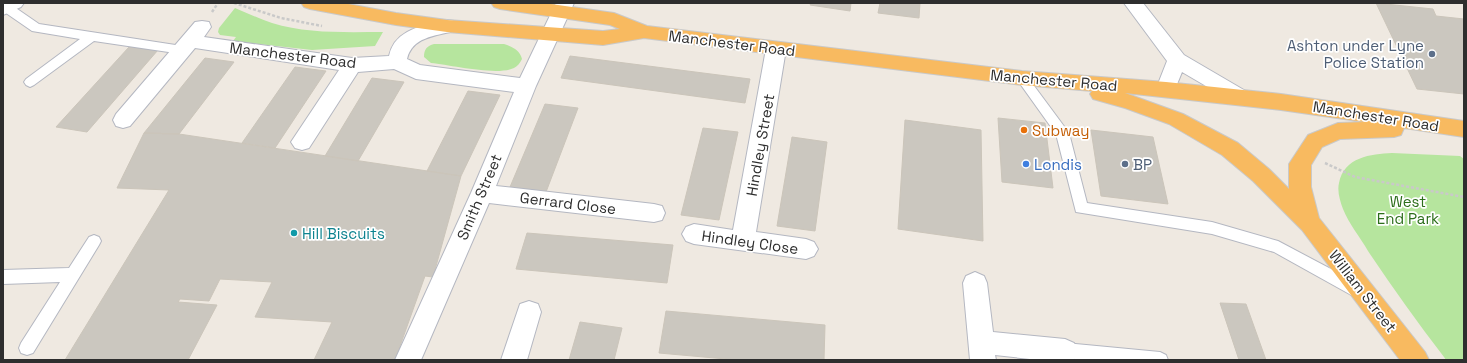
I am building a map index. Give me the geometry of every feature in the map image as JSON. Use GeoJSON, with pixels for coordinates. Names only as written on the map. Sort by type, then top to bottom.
{"type":"FeatureCollection","features":[{"type":"Feature","properties":{"kind":"highway","name":"Manchester Road"},"geometry":{"type":"LineString","coordinates":[[310,3],[448,26],[603,38],[644,32],[1022,78],[1166,89],[1281,102],[1464,130]]}},
{"type":"Feature","properties":{"kind":"highway","name":"Manchester Road"},"geometry":{"type":"LineString","coordinates":[[500,3],[563,8],[614,18],[644,32]]}},
{"type":"Feature","properties":{"kind":"highway"},"geometry":{"type":"LineString","coordinates":[[1054,81],[1130,102],[1176,119],[1207,136],[1230,149],[1261,175],[1310,223]]}},
{"type":"Feature","properties":{"kind":"highway"},"geometry":{"type":"LineString","coordinates":[[1310,223],[1300,187],[1300,164],[1315,141],[1338,131],[1386,129],[1464,130]]}},
{"type":"Feature","properties":{"kind":"highway","name":"William Street"},"geometry":{"type":"LineString","coordinates":[[1310,223],[1416,360]]}},
{"type":"Feature","properties":{"kind":"street"},"geometry":{"type":"LineString","coordinates":[[1133,3],[1177,60],[1242,98]]}},
{"type":"Feature","properties":{"kind":"street","name":"Smith Street"},"geometry":{"type":"LineString","coordinates":[[408,360],[482,193],[526,86],[563,8]]}},
{"type":"Feature","properties":{"kind":"street","name":"Manchester Road"},"geometry":{"type":"LineString","coordinates":[[191,39],[352,65],[397,62],[400,48],[412,36],[448,26]]}},
{"type":"Feature","properties":{"kind":"street"},"geometry":{"type":"LineString","coordinates":[[123,120],[191,39]]}},
{"type":"Feature","properties":{"kind":"street","name":"Hindley Street"},"geometry":{"type":"LineString","coordinates":[[742,240],[776,49]]}},
{"type":"Feature","properties":{"kind":"street"},"geometry":{"type":"LineString","coordinates":[[1166,89],[1177,60]]}},
{"type":"Feature","properties":{"kind":"street"},"geometry":{"type":"LineString","coordinates":[[397,62],[416,72],[526,86]]}},
{"type":"Feature","properties":{"kind":"street"},"geometry":{"type":"LineString","coordinates":[[302,142],[352,65]]}},
{"type":"Feature","properties":{"kind":"street","name":"Gerrard Close"},"geometry":{"type":"LineString","coordinates":[[482,193],[654,213]]}},
{"type":"Feature","properties":{"kind":"street","name":"Hindley Close"},"geometry":{"type":"LineString","coordinates":[[694,234],[806,249]]}},
{"type":"Feature","properties":{"kind":"street"},"geometry":{"type":"LineString","coordinates":[[975,283],[982,351],[1065,351]]}},
{"type":"Feature","properties":{"kind":"street"},"geometry":{"type":"LineString","coordinates":[[514,360],[529,312]]}},
{"type":"Feature","properties":{"kind":"lane"},"geometry":{"type":"LineString","coordinates":[[8,6],[36,28],[91,37],[191,39]]}},
{"type":"Feature","properties":{"kind":"lane"},"geometry":{"type":"LineString","coordinates":[[30,82],[91,37]]}},
{"type":"Feature","properties":{"kind":"lane"},"geometry":{"type":"LineString","coordinates":[[1022,78],[1062,132],[1081,208],[1212,228],[1278,247],[1367,296]]}},
{"type":"Feature","properties":{"kind":"lane"},"geometry":{"type":"LineString","coordinates":[[26,348],[94,241]]}},
{"type":"Feature","properties":{"kind":"lane"},"geometry":{"type":"LineString","coordinates":[[3,277],[71,275]]}},
{"type":"Feature","properties":{"kind":"lane"},"geometry":{"type":"LineString","coordinates":[[1065,351],[1160,360]]}},
{"type":"Feature","properties":{"kind":"path"},"geometry":{"type":"LineString","coordinates":[[1306,155],[1355,177],[1464,198]]}},
{"type":"Feature","properties":{"kind":"green space"},"geometry":{"type":"Polygon","coordinates":[[[235,8],[285,27],[327,32],[383,32],[375,46],[312,50],[233,41],[236,37],[220,35],[218,32],[219,28],[235,8]]]}},
{"type":"Feature","properties":{"kind":"green space"},"geometry":{"type":"Polygon","coordinates":[[[434,44],[504,44],[516,49],[520,53],[522,59],[514,68],[497,71],[431,63],[424,57],[424,54],[426,48],[434,44]]]}},
{"type":"Feature","properties":{"kind":"green space","name":"West End Park"},"geometry":{"type":"Polygon","coordinates":[[[1392,153],[1460,156],[1464,159],[1464,360],[1446,360],[1377,264],[1345,215],[1339,196],[1338,186],[1346,167],[1352,162],[1367,156],[1392,153]]]}},
{"type":"Feature","properties":{"kind":"building"},"geometry":{"type":"Polygon","coordinates":[[[811,3],[851,3],[850,11],[810,5],[811,3]]]}},
{"type":"Feature","properties":{"kind":"building"},"geometry":{"type":"Polygon","coordinates":[[[880,3],[920,3],[919,18],[878,13],[880,3]]]}},
{"type":"Feature","properties":{"kind":"building","name":"Ashton under Lyne Police Station"},"geometry":{"type":"Polygon","coordinates":[[[1376,3],[1433,9],[1436,16],[1464,19],[1464,94],[1417,89],[1376,3]]]}},
{"type":"Feature","properties":{"kind":"building"},"geometry":{"type":"Polygon","coordinates":[[[129,47],[158,50],[87,132],[56,127],[129,47]]]}},
{"type":"Feature","properties":{"kind":"building"},"geometry":{"type":"Polygon","coordinates":[[[570,56],[750,79],[745,103],[561,78],[570,56]]]}},
{"type":"Feature","properties":{"kind":"building"},"geometry":{"type":"Polygon","coordinates":[[[205,58],[234,62],[179,134],[144,133],[205,58]]]}},
{"type":"Feature","properties":{"kind":"building"},"geometry":{"type":"Polygon","coordinates":[[[295,67],[326,71],[275,148],[242,143],[295,67]]]}},
{"type":"Feature","properties":{"kind":"building"},"geometry":{"type":"Polygon","coordinates":[[[372,78],[404,82],[358,161],[325,156],[372,78]]]}},
{"type":"Feature","properties":{"kind":"building"},"geometry":{"type":"Polygon","coordinates":[[[468,91],[500,95],[461,176],[427,171],[468,91]]]}},
{"type":"Feature","properties":{"kind":"building"},"geometry":{"type":"Polygon","coordinates":[[[545,104],[578,108],[546,192],[510,187],[545,104]]]}},
{"type":"Feature","properties":{"kind":"building"},"geometry":{"type":"Polygon","coordinates":[[[998,118],[1045,123],[1053,188],[1002,182],[998,118]]]}},
{"type":"Feature","properties":{"kind":"building"},"geometry":{"type":"Polygon","coordinates":[[[905,120],[981,130],[983,241],[898,229],[905,120]]]}},
{"type":"Feature","properties":{"kind":"building"},"geometry":{"type":"Polygon","coordinates":[[[703,128],[738,132],[719,220],[681,215],[703,128]]]}},
{"type":"Feature","properties":{"kind":"building"},"geometry":{"type":"Polygon","coordinates":[[[1091,130],[1153,137],[1168,204],[1101,196],[1091,130]]]}},
{"type":"Feature","properties":{"kind":"building","name":"Hill Biscuits"},"geometry":{"type":"Polygon","coordinates":[[[144,133],[179,134],[461,176],[433,277],[425,276],[395,360],[314,360],[332,322],[255,317],[272,282],[220,279],[209,301],[180,299],[178,302],[217,305],[188,360],[65,360],[169,190],[117,188],[144,133]]]}},
{"type":"Feature","properties":{"kind":"building"},"geometry":{"type":"Polygon","coordinates":[[[792,137],[827,142],[815,231],[777,226],[792,137]]]}},
{"type":"Feature","properties":{"kind":"building"},"geometry":{"type":"Polygon","coordinates":[[[527,233],[673,245],[667,283],[516,269],[527,233]]]}},
{"type":"Feature","properties":{"kind":"building"},"geometry":{"type":"Polygon","coordinates":[[[1220,303],[1246,304],[1266,360],[1239,360],[1220,303]]]}},
{"type":"Feature","properties":{"kind":"building"},"geometry":{"type":"Polygon","coordinates":[[[666,311],[825,325],[824,360],[737,360],[659,353],[666,311]]]}},
{"type":"Feature","properties":{"kind":"building"},"geometry":{"type":"Polygon","coordinates":[[[580,322],[622,328],[614,360],[569,360],[580,322]]]}},
{"type":"Feature","properties":{"kind":"place","name":"Ashton under Lyne Police Station"},"geometry":{"type":"Point","coordinates":[1432,54]}},
{"type":"Feature","properties":{"kind":"place","name":"Subway"},"geometry":{"type":"Point","coordinates":[1024,130]}},
{"type":"Feature","properties":{"kind":"place","name":"Londis"},"geometry":{"type":"Point","coordinates":[1026,164]}},
{"type":"Feature","properties":{"kind":"place","name":"BP"},"geometry":{"type":"Point","coordinates":[1125,164]}},
{"type":"Feature","properties":{"kind":"place","name":"Hill Biscuits"},"geometry":{"type":"Point","coordinates":[294,233]}}]}
